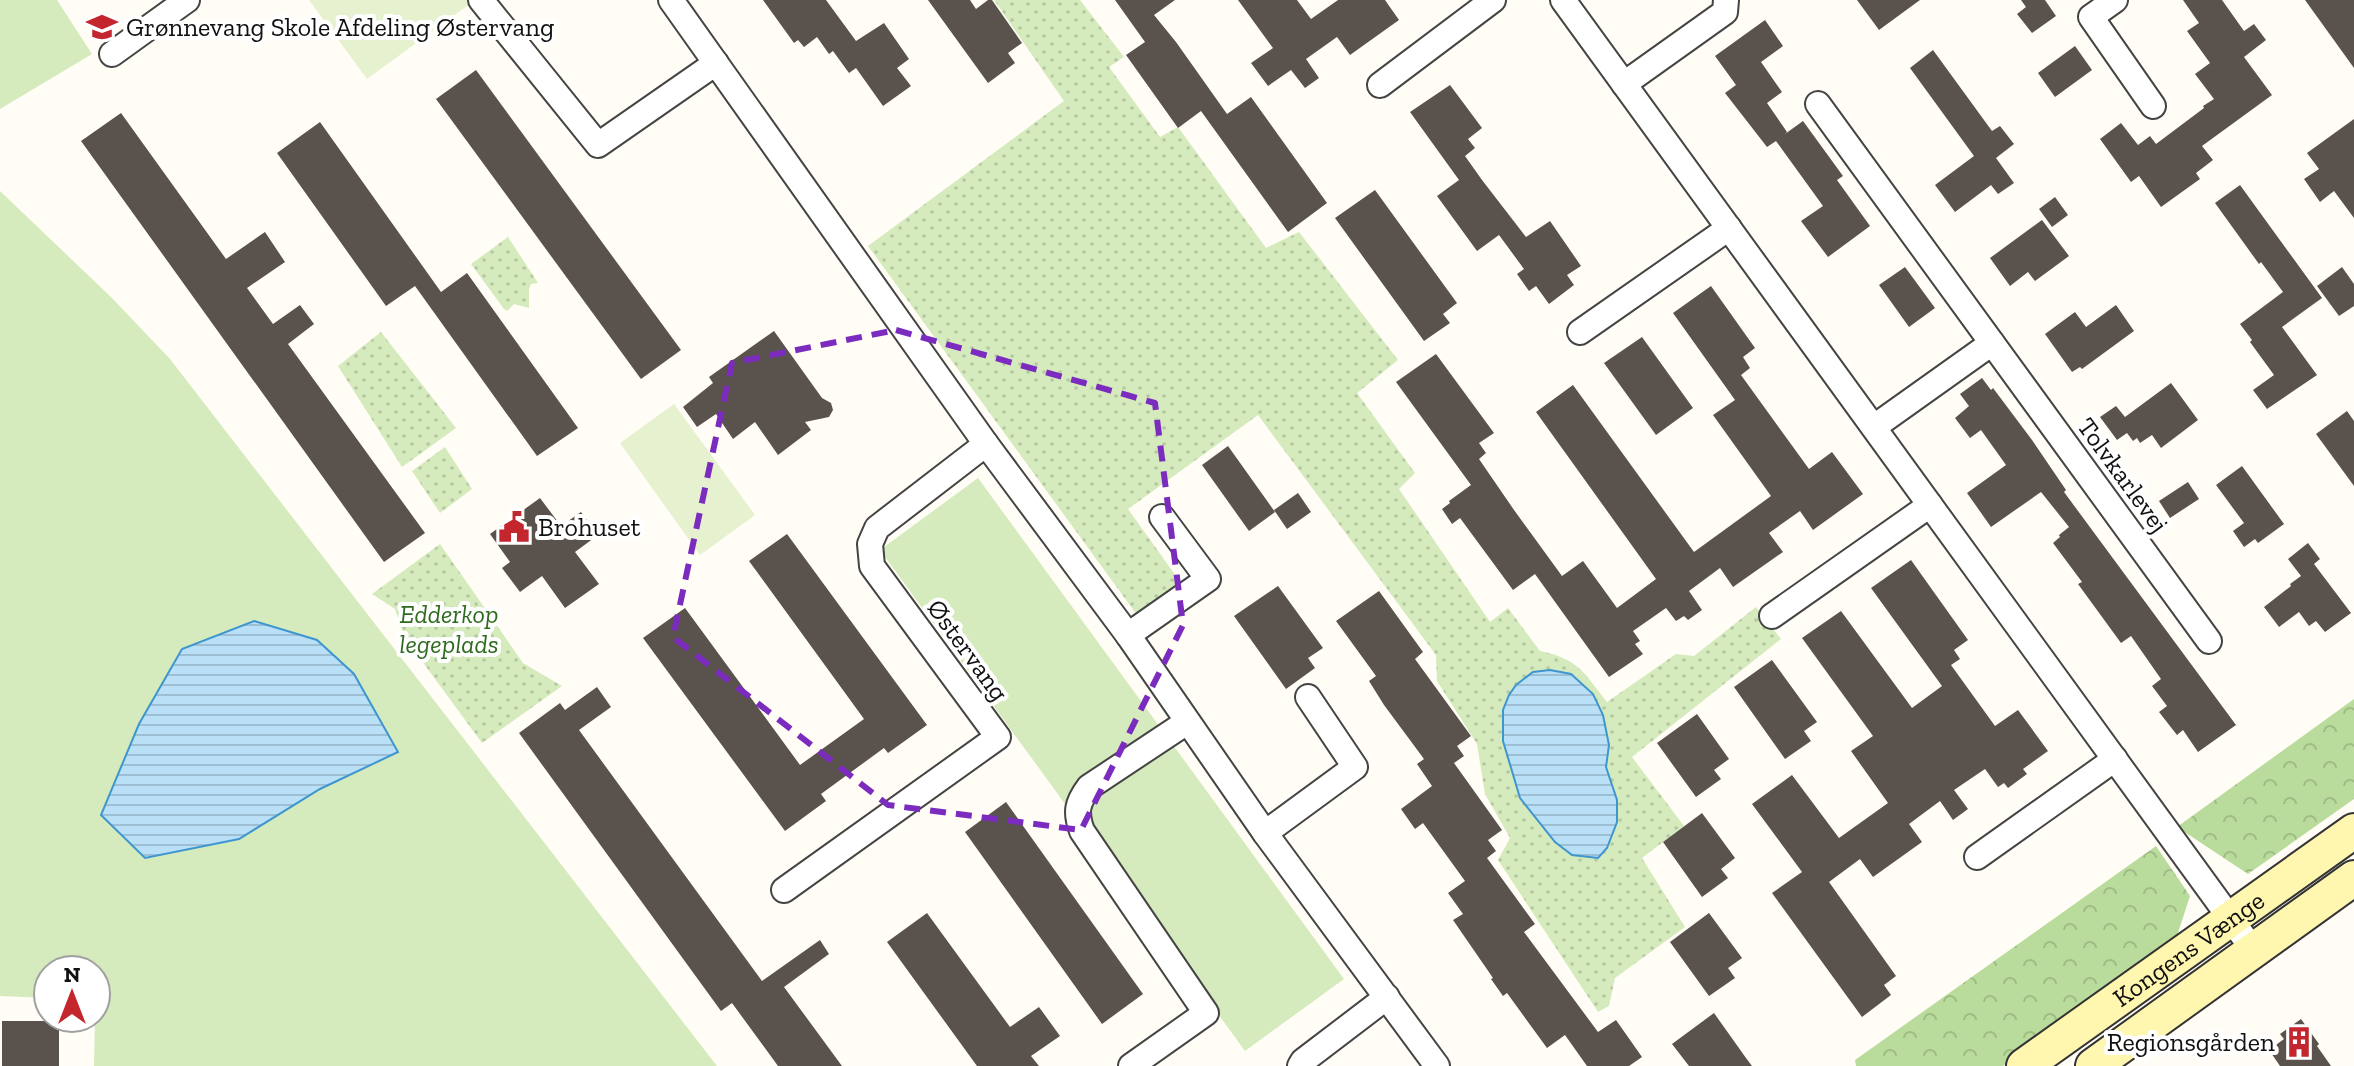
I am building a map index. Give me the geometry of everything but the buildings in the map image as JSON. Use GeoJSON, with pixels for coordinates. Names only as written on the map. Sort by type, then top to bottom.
{"type":"FeatureCollection","features":[{"type":"Feature","properties":{"kind":"street"},"geometry":{"type":"LineString","coordinates":[[112,54],[187,0]]}},
{"type":"Feature","properties":{"kind":"street"},"geometry":{"type":"LineString","coordinates":[[481,0],[598,145],[716,63]]}},
{"type":"Feature","properties":{"kind":"street"},"geometry":{"type":"LineString","coordinates":[[671,0],[986,444],[1128,635],[1265,833],[1437,1066]]}},
{"type":"Feature","properties":{"kind":"street"},"geometry":{"type":"LineString","coordinates":[[1380,85],[1493,0]]}},
{"type":"Feature","properties":{"kind":"street"},"geometry":{"type":"LineString","coordinates":[[1563,0],[2254,951]]}},
{"type":"Feature","properties":{"kind":"street"},"geometry":{"type":"LineString","coordinates":[[1624,84],[1725,12],[1726,0]]}},
{"type":"Feature","properties":{"kind":"street"},"geometry":{"type":"LineString","coordinates":[[2115,0],[2091,17],[2153,106]]}},
{"type":"Feature","properties":{"kind":"street","name":"Tolvkarlevej"},"geometry":{"type":"LineString","coordinates":[[1818,104],[2209,641]]}},
{"type":"Feature","properties":{"kind":"street"},"geometry":{"type":"LineString","coordinates":[[1580,332],[1729,228]]}},
{"type":"Feature","properties":{"kind":"street"},"geometry":{"type":"LineString","coordinates":[[1874,427],[1992,343]]}},
{"type":"Feature","properties":{"kind":"street","name":"Østervang"},"geometry":{"type":"LineString","coordinates":[[784,890],[998,737],[872,566],[870,544],[877,528],[986,444]]}},
{"type":"Feature","properties":{"kind":"street"},"geometry":{"type":"LineString","coordinates":[[1772,616],[1930,505]]}},
{"type":"Feature","properties":{"kind":"street"},"geometry":{"type":"LineString","coordinates":[[1128,635],[1208,579],[1162,517]]}},
{"type":"Feature","properties":{"kind":"street"},"geometry":{"type":"LineString","coordinates":[[1265,833],[1355,767],[1308,697]]}},
{"type":"Feature","properties":{"kind":"street"},"geometry":{"type":"LineString","coordinates":[[1131,1066],[1206,1013],[1082,831],[1076,816],[1078,802],[1089,787],[1187,722]]}},
{"type":"Feature","properties":{"kind":"street"},"geometry":{"type":"LineString","coordinates":[[1977,857],[2115,759]]}},
{"type":"Feature","properties":{"kind":"street","name":"Kongens Vænge"},"geometry":{"type":"LineString","coordinates":[[2024,1066],[2354,831]]}},
{"type":"Feature","properties":{"kind":"street","name":"Kongens Vænge"},"geometry":{"type":"LineString","coordinates":[[2093,1066],[2354,878]]}},
{"type":"Feature","properties":{"kind":"street"},"geometry":{"type":"LineString","coordinates":[[1300,1066],[1387,997]]}},
{"type":"Feature","properties":{"kind":"highlighted area"},"geometry":{"type":"Polygon","coordinates":[[[896,330],[1155,403],[1183,625],[1081,830],[888,805],[673,637],[732,363],[896,330]]]}},
{"type":"Feature","properties":{"kind":"green space"},"geometry":{"type":"Polygon","coordinates":[[[0,0],[57,0],[92,54],[0,109],[0,0]]]}},
{"type":"Feature","properties":{"kind":"green space"},"geometry":{"type":"Polygon","coordinates":[[[309,0],[468,0],[471,3],[367,79],[309,0]]]}},
{"type":"Feature","properties":{"kind":"green space"},"geometry":{"type":"Polygon","coordinates":[[[994,0],[1080,0],[1124,57],[1109,67],[1160,137],[1178,127],[1266,248],[1299,232],[1398,360],[1357,393],[1415,473],[1399,489],[1490,622],[1508,608],[1540,651],[1564,658],[1580,669],[1607,702],[1676,654],[1694,656],[1756,607],[1781,639],[1632,757],[1684,826],[1642,858],[1685,927],[1615,978],[1609,1006],[1598,1012],[1498,860],[1510,838],[1485,794],[1477,744],[1437,681],[1436,655],[1258,415],[1128,509],[1181,583],[1137,615],[868,246],[1064,101],[994,0]]]}},
{"type":"Feature","properties":{"kind":"green space"},"geometry":{"type":"Polygon","coordinates":[[[0,191],[112,298],[170,359],[717,1066],[94,1066],[95,1034],[112,1034],[112,954],[32,954],[32,997],[0,996],[0,191]]]}},
{"type":"Feature","properties":{"kind":"green space"},"geometry":{"type":"Polygon","coordinates":[[[508,237],[538,283],[531,284],[529,289],[529,308],[514,304],[507,311],[504,309],[471,264],[508,237]]]}},
{"type":"Feature","properties":{"kind":"green space"},"geometry":{"type":"Polygon","coordinates":[[[381,332],[456,428],[402,467],[338,366],[381,332]]]}},
{"type":"Feature","properties":{"kind":"green space"},"geometry":{"type":"Polygon","coordinates":[[[674,404],[755,515],[700,555],[620,443],[674,404]]]}},
{"type":"Feature","properties":{"kind":"green space"},"geometry":{"type":"Polygon","coordinates":[[[445,447],[472,489],[440,513],[412,471],[445,447]]]}},
{"type":"Feature","properties":{"kind":"green space"},"geometry":{"type":"Polygon","coordinates":[[[978,478],[1344,979],[1245,1051],[880,550],[978,478]]]}},
{"type":"Feature","properties":{"kind":"green space","name":"Edderkop legeplads"},"geometry":{"type":"Polygon","coordinates":[[[440,544],[523,663],[562,686],[482,743],[405,638],[395,609],[372,594],[440,544]]]}},
{"type":"Feature","properties":{"kind":"green space"},"geometry":{"type":"Polygon","coordinates":[[[2354,699],[2354,799],[2248,874],[2177,827],[2354,699]]]}},
{"type":"Feature","properties":{"kind":"green space"},"geometry":{"type":"Polygon","coordinates":[[[2156,846],[2190,896],[2173,948],[2003,1066],[1856,1066],[1855,1060],[2156,846]]]}},
{"type":"Feature","properties":{"kind":"water"},"geometry":{"type":"Polygon","coordinates":[[[254,621],[317,640],[354,674],[398,752],[320,789],[239,839],[145,858],[101,815],[139,724],[182,649],[254,621]]]}},
{"type":"Feature","properties":{"kind":"water"},"geometry":{"type":"Polygon","coordinates":[[[1550,670],[1571,674],[1593,694],[1603,715],[1609,745],[1606,767],[1617,800],[1617,822],[1607,848],[1598,858],[1572,855],[1555,842],[1520,798],[1503,741],[1503,710],[1509,695],[1533,672],[1550,670]]]}},
{"type":"Feature","properties":{"kind":"place","name":"Grønnevang Skole Afdeling Østervang"},"geometry":{"type":"Point","coordinates":[102,27]}},
{"type":"Feature","properties":{"kind":"place","name":"Brohuset"},"geometry":{"type":"Point","coordinates":[514,527]}},
{"type":"Feature","properties":{"kind":"place","name":"Regionsgården"},"geometry":{"type":"Point","coordinates":[2299,1042]}}]}
